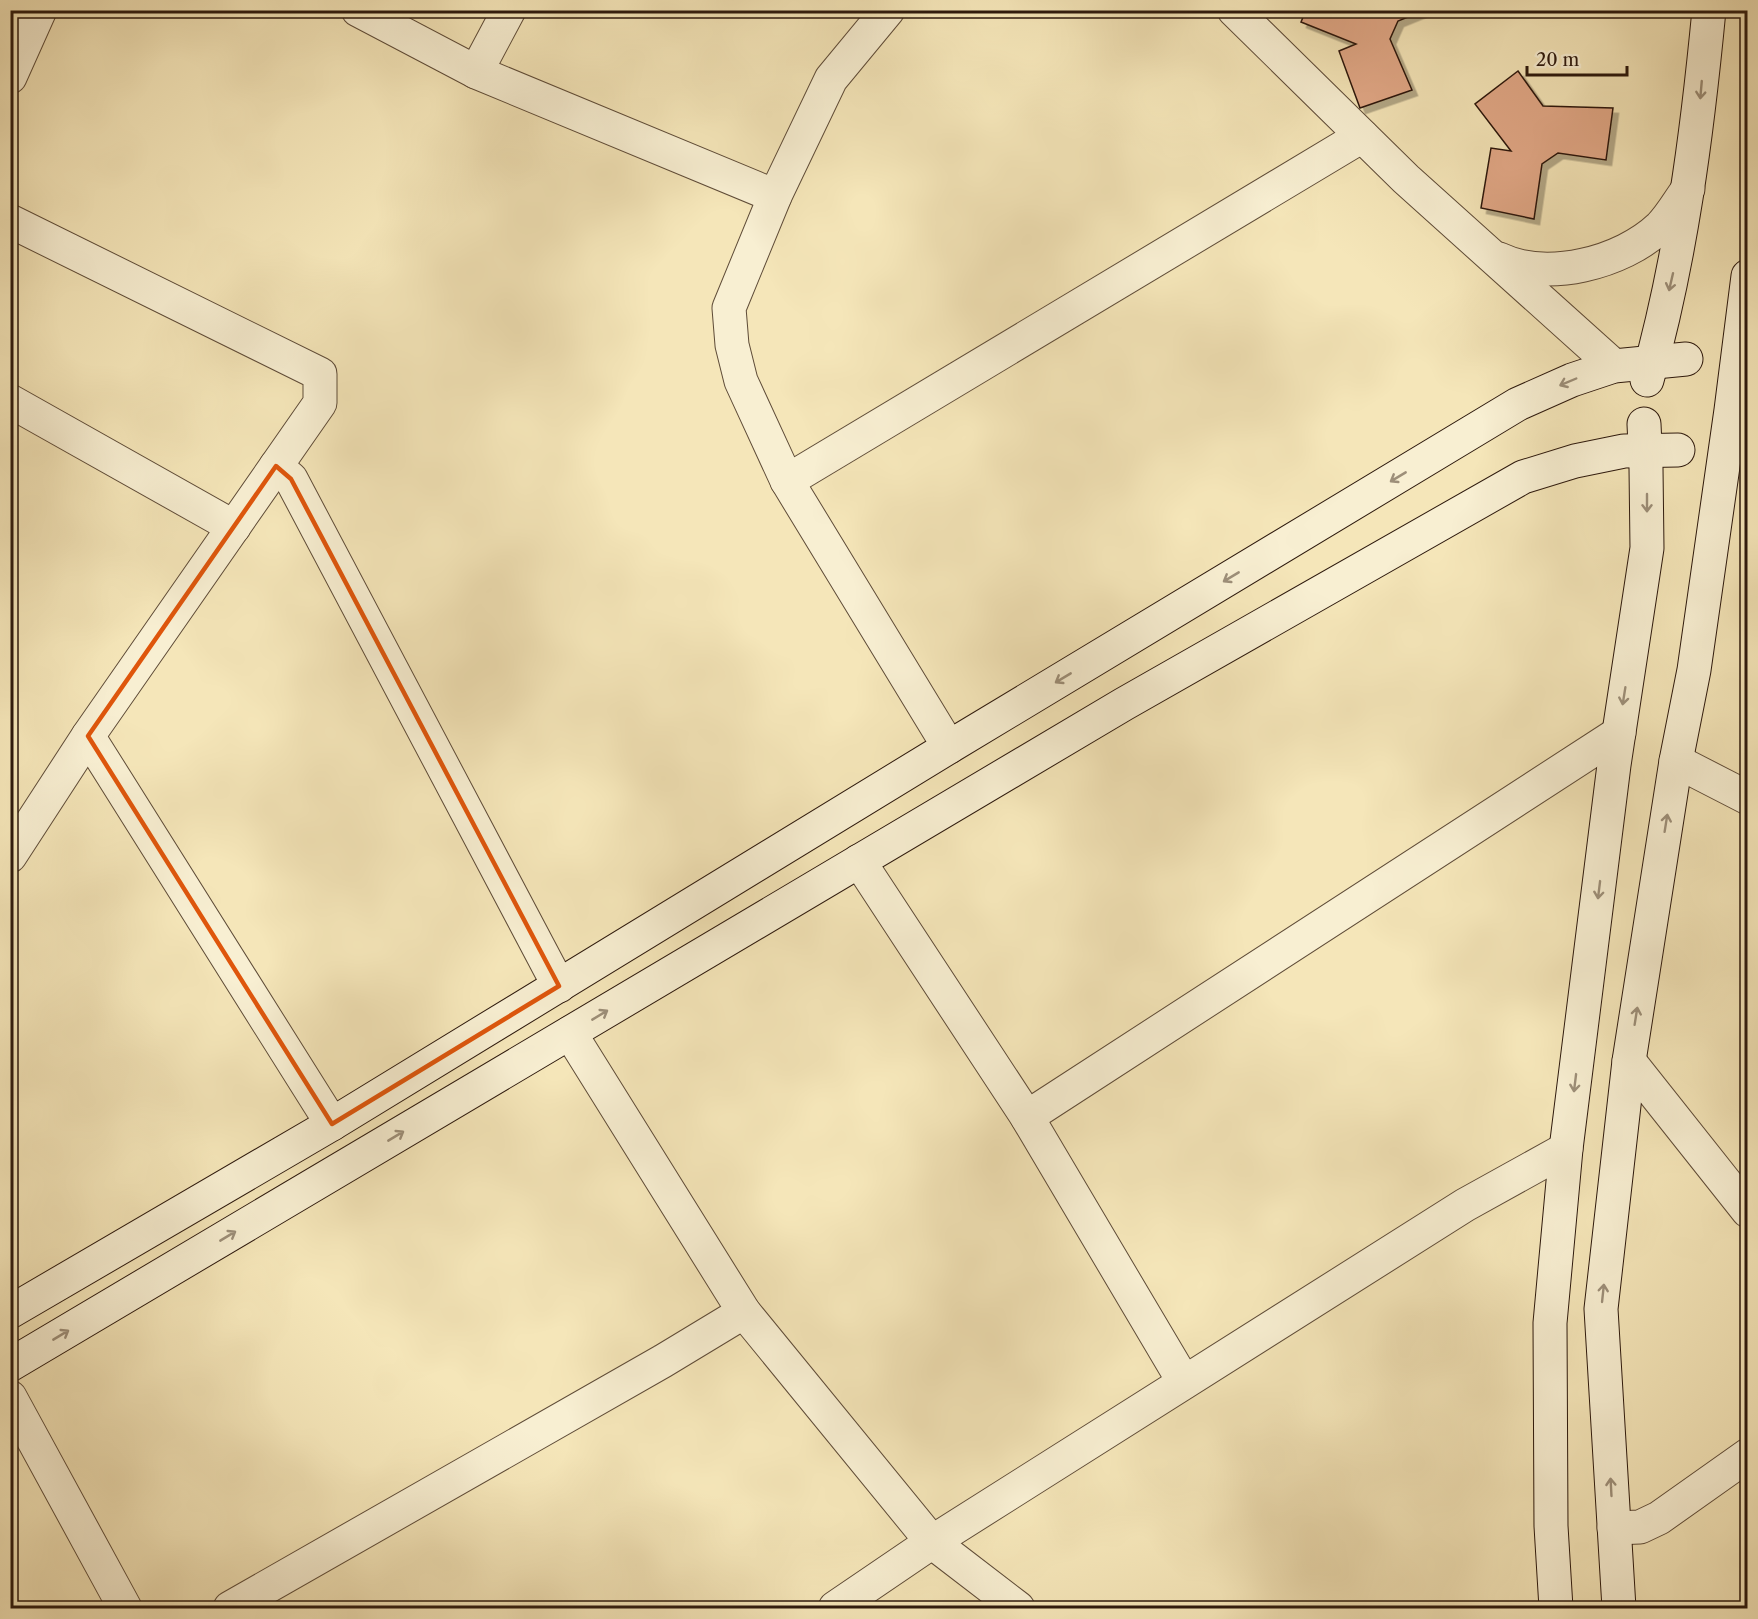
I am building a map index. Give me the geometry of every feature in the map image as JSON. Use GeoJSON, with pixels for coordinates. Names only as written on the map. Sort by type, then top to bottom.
{"type":"FeatureCollection","features":[{"type":"Feature","properties":{"kind":"street"},"geometry":{"type":"LineString","coordinates":[[10,77],[40,10]]}},
{"type":"Feature","properties":{"kind":"street"},"geometry":{"type":"LineString","coordinates":[[358,10],[477,72],[775,196]]}},
{"type":"Feature","properties":{"kind":"street"},"geometry":{"type":"LineString","coordinates":[[477,72],[509,10]]}},
{"type":"Feature","properties":{"kind":"street"},"geometry":{"type":"LineString","coordinates":[[888,10],[831,79],[775,196],[729,308],[732,345],[741,381],[787,481],[949,747]]}},
{"type":"Feature","properties":{"kind":"street"},"geometry":{"type":"LineString","coordinates":[[1234,10],[1362,136],[1614,366]]}},
{"type":"Feature","properties":{"kind":"street"},"geometry":{"type":"LineString","coordinates":[[1556,1608],[1551,1526],[1550,1323],[1566,1149],[1619,733],[1647,549],[1645,437],[1640,410],[1641,395],[1649,371],[1680,241],[1699,115],[1709,10]]}},
{"type":"Feature","properties":{"kind":"street"},"geometry":{"type":"LineString","coordinates":[[787,481],[1362,136]]}},
{"type":"Feature","properties":{"kind":"street"},"geometry":{"type":"LineString","coordinates":[[1490,255],[1510,264],[1542,270],[1568,268],[1599,261],[1636,245],[1661,226],[1688,189]]}},
{"type":"Feature","properties":{"kind":"street"},"geometry":{"type":"LineString","coordinates":[[10,221],[320,374],[320,403],[88,736],[10,856]]}},
{"type":"Feature","properties":{"kind":"street"},"geometry":{"type":"LineString","coordinates":[[1685,450],[1707,445],[1719,436],[1727,424],[1742,371],[1748,276]]}},
{"type":"Feature","properties":{"kind":"street"},"geometry":{"type":"LineString","coordinates":[[1618,1608],[1601,1309],[1629,1062],[1676,761],[1737,446],[1731,395],[1725,381],[1714,369],[1694,360]]}},
{"type":"Feature","properties":{"kind":"street"},"geometry":{"type":"LineString","coordinates":[[10,1312],[332,1124],[949,747],[1518,404],[1572,380],[1614,366],[1649,371],[1694,360],[1742,371]]}},
{"type":"Feature","properties":{"kind":"street"},"geometry":{"type":"LineString","coordinates":[[10,401],[234,527]]}},
{"type":"Feature","properties":{"kind":"street"},"geometry":{"type":"LineString","coordinates":[[10,1365],[1124,704],[1523,477],[1575,461],[1624,451],[1645,437],[1652,436],[1664,445],[1685,450],[1737,446]]}},
{"type":"Feature","properties":{"kind":"street"},"geometry":{"type":"LineString","coordinates":[[276,466],[291,479],[559,986]]}},
{"type":"Feature","properties":{"kind":"street"},"geometry":{"type":"LineString","coordinates":[[1027,1117],[1619,733]]}},
{"type":"Feature","properties":{"kind":"street"},"geometry":{"type":"LineString","coordinates":[[88,736],[332,1124]]}},
{"type":"Feature","properties":{"kind":"street"},"geometry":{"type":"LineString","coordinates":[[1676,761],[1748,798]]}},
{"type":"Feature","properties":{"kind":"street"},"geometry":{"type":"LineString","coordinates":[[859,861],[1027,1117],[1184,1382]]}},
{"type":"Feature","properties":{"kind":"street"},"geometry":{"type":"LineString","coordinates":[[570,1033],[744,1312],[932,1542],[1018,1608]]}},
{"type":"Feature","properties":{"kind":"street"},"geometry":{"type":"LineString","coordinates":[[1629,1062],[1748,1211]]}},
{"type":"Feature","properties":{"kind":"street"},"geometry":{"type":"LineString","coordinates":[[835,1608],[932,1542],[1465,1205],[1566,1149]]}},
{"type":"Feature","properties":{"kind":"street"},"geometry":{"type":"LineString","coordinates":[[230,1608],[653,1367],[744,1312]]}},
{"type":"Feature","properties":{"kind":"street"},"geometry":{"type":"LineString","coordinates":[[10,1397],[125,1608]]}},
{"type":"Feature","properties":{"kind":"street"},"geometry":{"type":"LineString","coordinates":[[1614,1528],[1640,1527],[1659,1518],[1748,1455]]}},
{"type":"Feature","properties":{"kind":"highlighted area"},"geometry":{"type":"Polygon","coordinates":[[[276,466],[291,479],[559,986],[332,1124],[88,736],[276,466]]]}},
{"type":"Feature","properties":{"kind":"building"},"geometry":{"type":"Polygon","coordinates":[[[1306,10],[1425,10],[1398,21],[1390,39],[1412,90],[1360,108],[1339,51],[1356,44],[1301,22],[1306,10]]]}},
{"type":"Feature","properties":{"kind":"building"},"geometry":{"type":"Polygon","coordinates":[[[1518,71],[1543,106],[1613,108],[1606,160],[1558,153],[1542,164],[1534,219],[1481,208],[1491,148],[1511,151],[1475,104],[1518,71]]]}}]}
